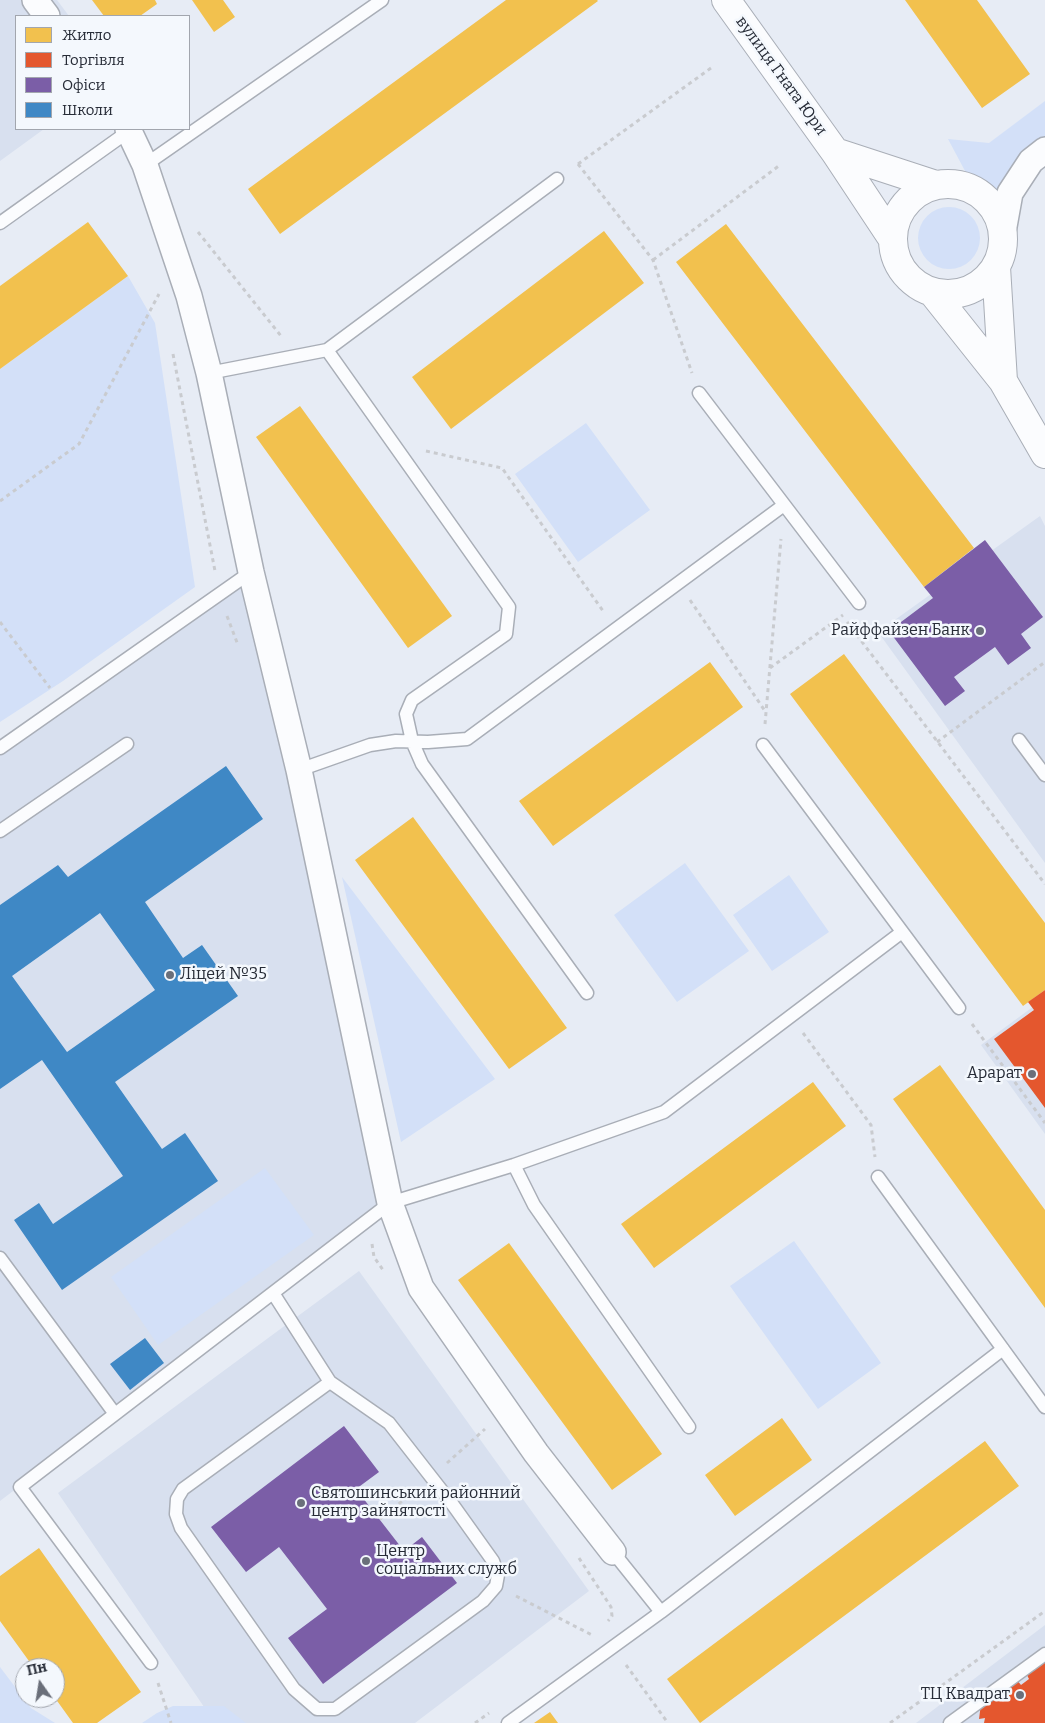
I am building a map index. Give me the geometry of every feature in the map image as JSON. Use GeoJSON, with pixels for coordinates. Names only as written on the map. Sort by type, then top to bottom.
{"type":"FeatureCollection","features":[{"type":"Feature","properties":{"kind":"street"},"geometry":{"type":"LineString","coordinates":[[35,0],[46,15]]}},
{"type":"Feature","properties":{"kind":"street","name":"вулиця Гната Юри"},"geometry":{"type":"LineString","coordinates":[[726,0],[835,152],[892,238]]}},
{"type":"Feature","properties":{"kind":"street"},"geometry":{"type":"LineString","coordinates":[[129,130],[145,165],[189,296],[209,373],[251,572],[299,770],[390,1203],[421,1288],[536,1453],[613,1552]]}},
{"type":"Feature","properties":{"kind":"street"},"geometry":{"type":"LineString","coordinates":[[1003,232],[998,214],[987,200],[972,189],[954,184],[936,185],[919,192],[905,204],[896,220],[892,238],[895,256],[903,272],[916,285],[933,293],[951,295],[969,291],[984,281],[996,267],[1003,250],[1003,232],[1010,193],[1031,161],[1045,150]]}},
{"type":"Feature","properties":{"kind":"street","name":"вулиця Гната Юри"},"geometry":{"type":"LineString","coordinates":[[835,152],[936,185]]}},
{"type":"Feature","properties":{"kind":"street"},"geometry":{"type":"LineString","coordinates":[[996,267],[1003,382]]}},
{"type":"Feature","properties":{"kind":"street"},"geometry":{"type":"LineString","coordinates":[[933,293],[1003,382],[1045,454]]}},
{"type":"Feature","properties":{"kind":"lane"},"geometry":{"type":"LineString","coordinates":[[145,165],[382,0]]}},
{"type":"Feature","properties":{"kind":"lane"},"geometry":{"type":"LineString","coordinates":[[0,223],[129,130]]}},
{"type":"Feature","properties":{"kind":"lane"},"geometry":{"type":"LineString","coordinates":[[209,373],[327,350],[557,178]]}},
{"type":"Feature","properties":{"kind":"lane"},"geometry":{"type":"LineString","coordinates":[[327,350],[509,607],[506,634],[412,700],[406,714],[412,741],[422,764],[587,993]]}},
{"type":"Feature","properties":{"kind":"lane"},"geometry":{"type":"LineString","coordinates":[[699,393],[859,603]]}},
{"type":"Feature","properties":{"kind":"lane"},"geometry":{"type":"LineString","coordinates":[[299,770],[370,745],[396,741],[428,742],[467,739],[784,505]]}},
{"type":"Feature","properties":{"kind":"lane"},"geometry":{"type":"LineString","coordinates":[[0,748],[251,572]]}},
{"type":"Feature","properties":{"kind":"lane"},"geometry":{"type":"LineString","coordinates":[[1019,740],[1045,775]]}},
{"type":"Feature","properties":{"kind":"lane"},"geometry":{"type":"LineString","coordinates":[[0,831],[126,744]]}},
{"type":"Feature","properties":{"kind":"lane"},"geometry":{"type":"LineString","coordinates":[[763,745],[959,1008]]}},
{"type":"Feature","properties":{"kind":"lane"},"geometry":{"type":"LineString","coordinates":[[151,1663],[20,1487],[390,1203],[514,1165],[664,1112],[902,932]]}},
{"type":"Feature","properties":{"kind":"lane"},"geometry":{"type":"LineString","coordinates":[[514,1165],[534,1205],[689,1427]]}},
{"type":"Feature","properties":{"kind":"lane"},"geometry":{"type":"LineString","coordinates":[[878,1177],[1045,1407]]}},
{"type":"Feature","properties":{"kind":"lane"},"geometry":{"type":"LineString","coordinates":[[0,1258],[115,1414]]}},
{"type":"Feature","properties":{"kind":"lane"},"geometry":{"type":"LineString","coordinates":[[273,1293],[330,1382],[388,1423],[453,1504],[493,1562],[498,1575],[496,1586],[483,1600],[335,1709],[318,1709],[294,1689],[181,1528],[176,1514],[177,1500],[183,1489],[330,1382]]}},
{"type":"Feature","properties":{"kind":"lane"},"geometry":{"type":"LineString","coordinates":[[508,1723],[661,1612],[1003,1349]]}},
{"type":"Feature","properties":{"kind":"lane"},"geometry":{"type":"LineString","coordinates":[[613,1552],[661,1612]]}},
{"type":"Feature","properties":{"kind":"lane"},"geometry":{"type":"LineString","coordinates":[[950,1723],[1045,1654]]}},
{"type":"Feature","properties":{"kind":"path"},"geometry":{"type":"LineString","coordinates":[[557,178],[711,68]]}},
{"type":"Feature","properties":{"kind":"path"},"geometry":{"type":"LineString","coordinates":[[578,164],[652,260],[699,393]]}},
{"type":"Feature","properties":{"kind":"path"},"geometry":{"type":"LineString","coordinates":[[652,260],[780,165]]}},
{"type":"Feature","properties":{"kind":"path"},"geometry":{"type":"LineString","coordinates":[[193,226],[297,356]]}},
{"type":"Feature","properties":{"kind":"path"},"geometry":{"type":"LineString","coordinates":[[0,501],[79,444],[177,261]]}},
{"type":"Feature","properties":{"kind":"path"},"geometry":{"type":"LineString","coordinates":[[393,444],[502,468],[616,629]]}},
{"type":"Feature","properties":{"kind":"path"},"geometry":{"type":"LineString","coordinates":[[763,745],[784,505]]}},
{"type":"Feature","properties":{"kind":"path"},"geometry":{"type":"LineString","coordinates":[[678,583],[766,712]]}},
{"type":"Feature","properties":{"kind":"path"},"geometry":{"type":"LineString","coordinates":[[770,668],[859,603]]}},
{"type":"Feature","properties":{"kind":"path"},"geometry":{"type":"LineString","coordinates":[[842,615],[1045,884]]}},
{"type":"Feature","properties":{"kind":"path"},"geometry":{"type":"LineString","coordinates":[[0,622],[62,705]]}},
{"type":"Feature","properties":{"kind":"path"},"geometry":{"type":"LineString","coordinates":[[937,742],[1045,662]]}},
{"type":"Feature","properties":{"kind":"path"},"geometry":{"type":"LineString","coordinates":[[959,1008],[1045,1123]]}},
{"type":"Feature","properties":{"kind":"path"},"geometry":{"type":"LineString","coordinates":[[790,1016],[871,1125],[878,1177]]}},
{"type":"Feature","properties":{"kind":"path"},"geometry":{"type":"LineString","coordinates":[[496,1586],[613,1646]]}},
{"type":"Feature","properties":{"kind":"path"},"geometry":{"type":"LineString","coordinates":[[890,1723],[1045,1611]]}},
{"type":"Feature","properties":{"kind":"path"},"geometry":{"type":"LineString","coordinates":[[151,1663],[171,1723]]}},
{"type":"Feature","properties":{"kind":"path"},"geometry":{"type":"LineString","coordinates":[[640,1684],[668,1723]]}},
{"type":"Feature","properties":{"kind":"shaded area"},"geometry":{"type":"Polygon","coordinates":[[[0,0],[57,0],[68,15],[15,15],[15,130],[43,130],[0,161],[0,0]]]}},
{"type":"Feature","properties":{"kind":"shaded area"},"geometry":{"type":"Polygon","coordinates":[[[1045,101],[1045,144],[1000,210],[988,195],[972,184],[948,139],[989,143],[1045,101]]]}},
{"type":"Feature","properties":{"kind":"shaded area"},"geometry":{"type":"Polygon","coordinates":[[[943,207],[955,207],[971,216],[978,226],[980,238],[978,250],[971,260],[955,269],[943,269],[932,264],[923,255],[918,244],[918,232],[923,221],[932,212],[943,207]]]}},
{"type":"Feature","properties":{"kind":"shaded area"},"geometry":{"type":"Polygon","coordinates":[[[128,276],[155,323],[195,587],[63,681],[0,722],[0,369],[128,276]]]}},
{"type":"Feature","properties":{"kind":"shaded area"},"geometry":{"type":"Polygon","coordinates":[[[586,423],[650,510],[578,562],[515,474],[586,423]]]}},
{"type":"Feature","properties":{"kind":"shaded area"},"geometry":{"type":"Polygon","coordinates":[[[1040,516],[1045,526],[1045,863],[878,632],[1040,516]]]}},
{"type":"Feature","properties":{"kind":"shaded area","name":"Ліцей №35"},"geometry":{"type":"Polygon","coordinates":[[[251,572],[390,1203],[0,1501],[0,748],[251,572]]]}},
{"type":"Feature","properties":{"kind":"shaded area"},"geometry":{"type":"Polygon","coordinates":[[[685,863],[749,951],[677,1002],[614,915],[685,863]]]}},
{"type":"Feature","properties":{"kind":"shaded area"},"geometry":{"type":"Polygon","coordinates":[[[789,875],[829,932],[772,971],[733,915],[789,875]]]}},
{"type":"Feature","properties":{"kind":"shaded area"},"geometry":{"type":"Polygon","coordinates":[[[342,877],[495,1079],[401,1142],[342,877]]]}},
{"type":"Feature","properties":{"kind":"shaded area","name":"Арарат"},"geometry":{"type":"Polygon","coordinates":[[[1045,998],[1045,1134],[981,1045],[1045,998]]]}},
{"type":"Feature","properties":{"kind":"shaded area"},"geometry":{"type":"Polygon","coordinates":[[[265,1168],[314,1235],[158,1345],[111,1277],[265,1168]]]}},
{"type":"Feature","properties":{"kind":"shaded area"},"geometry":{"type":"Polygon","coordinates":[[[794,1241],[881,1363],[818,1409],[730,1286],[794,1241]]]}},
{"type":"Feature","properties":{"kind":"shaded area"},"geometry":{"type":"Polygon","coordinates":[[[359,1271],[589,1591],[415,1723],[215,1723],[58,1493],[359,1271]]]}},
{"type":"Feature","properties":{"kind":"shaded area"},"geometry":{"type":"Polygon","coordinates":[[[1045,1625],[1045,1723],[916,1723],[1045,1625]]]}},
{"type":"Feature","properties":{"kind":"shaded area"},"geometry":{"type":"Polygon","coordinates":[[[0,1667],[15,1687],[15,1708],[31,1708],[55,1723],[0,1723],[0,1667]]]}},
{"type":"Feature","properties":{"kind":"shaded area"},"geometry":{"type":"Polygon","coordinates":[[[173,1706],[224,1706],[246,1723],[142,1723],[157,1713],[173,1706]]]}},
{"type":"Feature","properties":{"kind":"building: Житло"},"geometry":{"type":"Polygon","coordinates":[[[92,0],[155,0],[157,4],[141,15],[103,15],[92,0]]]}},
{"type":"Feature","properties":{"kind":"building: Житло"},"geometry":{"type":"Polygon","coordinates":[[[192,0],[223,0],[235,17],[214,32],[192,0]]]}},
{"type":"Feature","properties":{"kind":"building: Житло"},"geometry":{"type":"Polygon","coordinates":[[[506,0],[598,1],[280,234],[248,189],[506,0]]]}},
{"type":"Feature","properties":{"kind":"building: Житло"},"geometry":{"type":"Polygon","coordinates":[[[905,0],[977,0],[1030,74],[982,108],[905,0]]]}},
{"type":"Feature","properties":{"kind":"building: Житло"},"geometry":{"type":"Polygon","coordinates":[[[88,222],[128,276],[0,369],[0,286],[88,222]]]}},
{"type":"Feature","properties":{"kind":"building: Житло"},"geometry":{"type":"Polygon","coordinates":[[[726,224],[974,548],[924,587],[676,262],[726,224]]]}},
{"type":"Feature","properties":{"kind":"building: Житло"},"geometry":{"type":"Polygon","coordinates":[[[604,231],[644,283],[451,429],[412,377],[604,231]]]}},
{"type":"Feature","properties":{"kind":"building: Житло"},"geometry":{"type":"Polygon","coordinates":[[[300,406],[452,616],[408,648],[256,437],[300,406]]]}},
{"type":"Feature","properties":{"kind":"building: Житло"},"geometry":{"type":"Polygon","coordinates":[[[844,654],[1045,923],[1045,990],[1023,1006],[790,694],[844,654]]]}},
{"type":"Feature","properties":{"kind":"building: Житло"},"geometry":{"type":"Polygon","coordinates":[[[710,662],[743,707],[553,846],[519,801],[710,662]]]}},
{"type":"Feature","properties":{"kind":"building: Житло"},"geometry":{"type":"Polygon","coordinates":[[[413,817],[567,1028],[509,1069],[355,860],[413,817]]]}},
{"type":"Feature","properties":{"kind":"building: Житло"},"geometry":{"type":"Polygon","coordinates":[[[940,1065],[1045,1210],[1045,1308],[893,1099],[940,1065]]]}},
{"type":"Feature","properties":{"kind":"building: Житло"},"geometry":{"type":"Polygon","coordinates":[[[813,1082],[846,1126],[654,1268],[621,1224],[813,1082]]]}},
{"type":"Feature","properties":{"kind":"building: Житло"},"geometry":{"type":"Polygon","coordinates":[[[509,1243],[662,1454],[612,1490],[458,1280],[509,1243]]]}},
{"type":"Feature","properties":{"kind":"building: Житло"},"geometry":{"type":"Polygon","coordinates":[[[782,1418],[812,1460],[735,1516],[705,1475],[782,1418]]]}},
{"type":"Feature","properties":{"kind":"building: Житло"},"geometry":{"type":"Polygon","coordinates":[[[985,1441],[1019,1486],[700,1723],[667,1679],[985,1441]]]}},
{"type":"Feature","properties":{"kind":"building: Житло"},"geometry":{"type":"Polygon","coordinates":[[[39,1548],[141,1692],[97,1723],[73,1723],[62,1708],[65,1708],[65,1658],[27,1658],[0,1621],[0,1576],[39,1548]]]}},
{"type":"Feature","properties":{"kind":"building: Житло"},"geometry":{"type":"Polygon","coordinates":[[[550,1712],[558,1723],[534,1723],[550,1712]]]}},
{"type":"Feature","properties":{"kind":"building: Торгівля","name":"Арарат"},"geometry":{"type":"Polygon","coordinates":[[[1045,990],[1045,1108],[994,1039],[1034,1010],[1028,1002],[1045,990]]]}},
{"type":"Feature","properties":{"kind":"building: Торгівля","name":"ТЦ Квадрат"},"geometry":{"type":"Polygon","coordinates":[[[1045,1660],[1045,1723],[984,1723],[985,1718],[979,1719],[981,1704],[1016,1679],[1021,1685],[1029,1679],[1026,1673],[1045,1660]]]}},
{"type":"Feature","properties":{"kind":"building: Офіси"},"geometry":{"type":"Polygon","coordinates":[[[985,540],[1043,617],[1021,634],[1031,648],[1008,665],[995,647],[954,677],[965,691],[945,706],[889,631],[933,598],[924,587],[985,540]]]}},
{"type":"Feature","properties":{"kind":"building: Офіси","name":"Центр соціальних служб"},"geometry":{"type":"Polygon","coordinates":[[[344,1426],[379,1472],[356,1489],[404,1551],[422,1537],[457,1583],[323,1684],[288,1638],[327,1609],[279,1547],[246,1572],[211,1527],[344,1426]]]}},
{"type":"Feature","properties":{"kind":"building: Школи"},"geometry":{"type":"Polygon","coordinates":[[[226,766],[263,819],[145,902],[183,958],[202,945],[238,996],[115,1082],[162,1149],[185,1133],[218,1181],[62,1290],[14,1220],[39,1203],[53,1224],[123,1176],[42,1060],[0,1089],[0,905],[58,865],[68,877],[226,766]],[[100,913],[12,976],[67,1052],[155,990],[100,913]]]}},
{"type":"Feature","properties":{"kind":"building: Школи"},"geometry":{"type":"Polygon","coordinates":[[[145,1338],[164,1363],[130,1390],[110,1364],[145,1338]]]}},
{"type":"Feature","properties":{"kind":"place","name":"Райффайзен Банк"},"geometry":{"type":"Point","coordinates":[980,631]}},
{"type":"Feature","properties":{"kind":"place","name":"Ліцей №35"},"geometry":{"type":"Point","coordinates":[170,975]}},
{"type":"Feature","properties":{"kind":"place","name":"Арарат"},"geometry":{"type":"Point","coordinates":[1032,1074]}},
{"type":"Feature","properties":{"kind":"place","name":"Святошинський районний центр зайнятості"},"geometry":{"type":"Point","coordinates":[301,1503]}},
{"type":"Feature","properties":{"kind":"place","name":"Центр соціальних служб"},"geometry":{"type":"Point","coordinates":[366,1561]}},
{"type":"Feature","properties":{"kind":"place","name":"ТЦ Квадрат"},"geometry":{"type":"Point","coordinates":[1020,1695]}}]}
